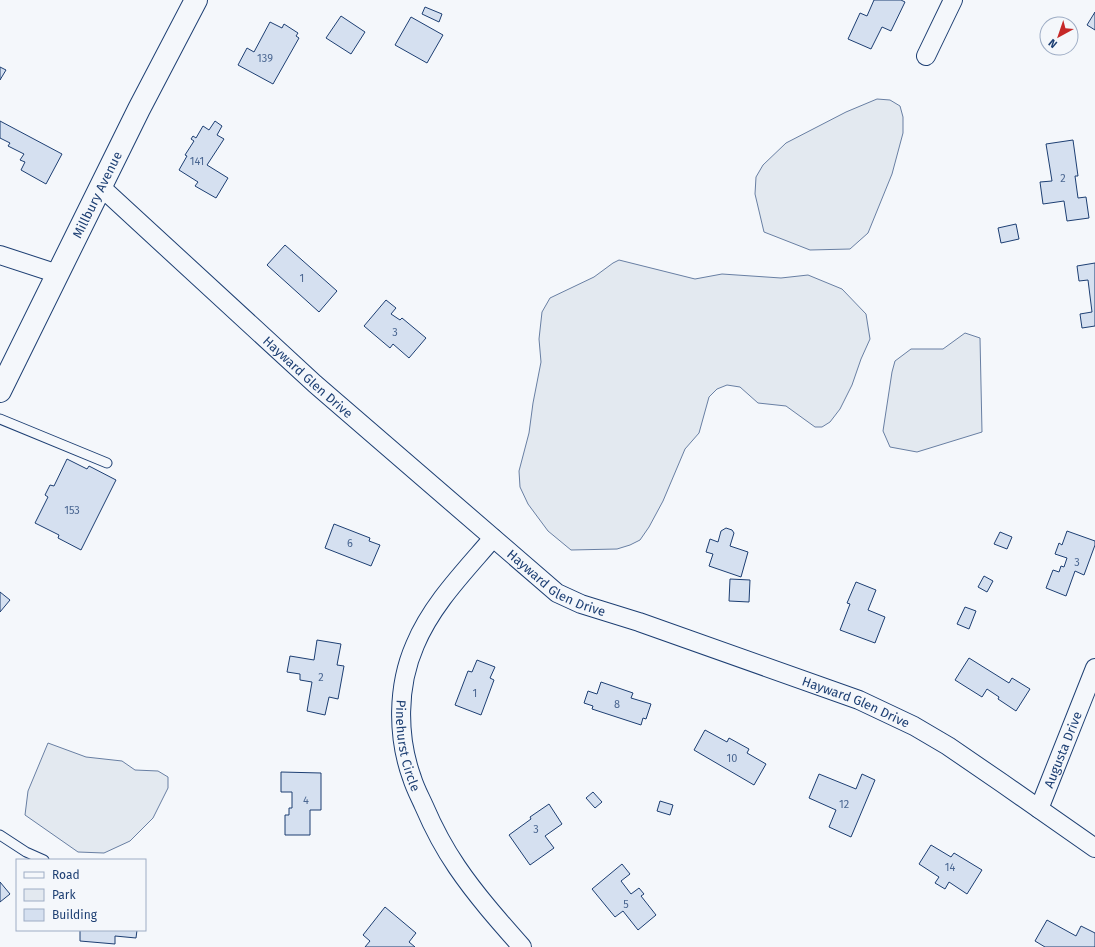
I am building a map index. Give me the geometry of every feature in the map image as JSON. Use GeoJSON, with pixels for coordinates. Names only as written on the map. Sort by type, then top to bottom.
{"type":"FeatureCollection","features":[{"type":"Feature","properties":{"kind":"main road","name":"Millbury Avenue"},"geometry":{"type":"LineString","coordinates":[[0,391],[139,109],[196,0]]}},
{"type":"Feature","properties":{"kind":"street"},"geometry":{"type":"LineString","coordinates":[[926,56],[953,0]]}},
{"type":"Feature","properties":{"kind":"street","name":"Hayward Glen Drive"},"geometry":{"type":"LineString","coordinates":[[101,187],[315,384],[557,593],[581,604],[639,622],[859,700],[914,726],[942,743],[1095,848]]}},
{"type":"Feature","properties":{"kind":"street"},"geometry":{"type":"LineString","coordinates":[[0,255],[58,274]]}},
{"type":"Feature","properties":{"kind":"street","name":"Pinehurst Circle"},"geometry":{"type":"LineString","coordinates":[[493,538],[448,591],[427,621],[414,645],[404,677],[401,726],[404,749],[412,778],[434,828],[457,867],[491,911],[522,947]]}},
{"type":"Feature","properties":{"kind":"street","name":"Augusta Drive"},"geometry":{"type":"LineString","coordinates":[[1039,809],[1095,668]]}},
{"type":"Feature","properties":{"kind":"lane"},"geometry":{"type":"LineString","coordinates":[[0,419],[107,463]]}},
{"type":"Feature","properties":{"kind":"lane"},"geometry":{"type":"LineString","coordinates":[[0,835],[26,852],[42,859]]}},
{"type":"Feature","properties":{"kind":"green space"},"geometry":{"type":"Polygon","coordinates":[[[877,99],[890,100],[900,106],[903,117],[903,133],[892,174],[868,233],[850,249],[810,250],[764,232],[755,194],[756,177],[763,165],[786,143],[846,112],[877,99]]]}},
{"type":"Feature","properties":{"kind":"green space"},"geometry":{"type":"Polygon","coordinates":[[[619,260],[695,279],[722,274],[781,278],[808,275],[842,289],[866,314],[870,339],[852,385],[840,409],[830,422],[822,427],[815,427],[786,406],[758,403],[740,387],[727,385],[717,389],[709,397],[699,433],[685,449],[663,501],[640,540],[617,549],[571,550],[548,531],[528,504],[520,487],[519,471],[529,433],[541,362],[539,339],[542,312],[550,298],[594,277],[619,260]]]}},
{"type":"Feature","properties":{"kind":"green space"},"geometry":{"type":"Polygon","coordinates":[[[965,333],[980,338],[982,432],[917,452],[890,447],[883,431],[895,361],[911,349],[943,349],[965,333]]]}},
{"type":"Feature","properties":{"kind":"green space"},"geometry":{"type":"Polygon","coordinates":[[[48,743],[86,757],[122,761],[135,770],[158,771],[168,777],[168,788],[153,818],[130,841],[104,853],[78,852],[25,815],[28,791],[48,743]]]}},
{"type":"Feature","properties":{"kind":"building"},"geometry":{"type":"Polygon","coordinates":[[[874,0],[901,0],[905,2],[891,31],[882,27],[871,49],[848,39],[860,13],[867,16],[874,0]]]}},
{"type":"Feature","properties":{"kind":"building"},"geometry":{"type":"Polygon","coordinates":[[[425,7],[442,14],[439,22],[422,14],[425,7]]]}},
{"type":"Feature","properties":{"kind":"building"},"geometry":{"type":"Polygon","coordinates":[[[1095,12],[1095,30],[1087,25],[1095,12]]]}},
{"type":"Feature","properties":{"kind":"building"},"geometry":{"type":"Polygon","coordinates":[[[341,16],[365,32],[351,54],[326,38],[341,16]]]}},
{"type":"Feature","properties":{"kind":"building"},"geometry":{"type":"Polygon","coordinates":[[[411,17],[443,35],[427,63],[395,45],[411,17]]]}},
{"type":"Feature","properties":{"kind":"building"},"geometry":{"type":"Polygon","coordinates":[[[270,22],[282,28],[284,24],[298,33],[296,36],[299,38],[273,84],[238,65],[247,48],[254,52],[270,22]]]}},
{"type":"Feature","properties":{"kind":"building"},"geometry":{"type":"Polygon","coordinates":[[[0,67],[6,70],[0,80],[0,67]]]}},
{"type":"Feature","properties":{"kind":"building"},"geometry":{"type":"Polygon","coordinates":[[[0,121],[62,154],[46,184],[21,170],[25,162],[20,160],[24,154],[8,146],[10,143],[0,138],[0,121]]]}},
{"type":"Feature","properties":{"kind":"building"},"geometry":{"type":"Polygon","coordinates":[[[215,121],[222,126],[217,135],[224,139],[207,165],[228,178],[216,198],[195,186],[198,182],[179,170],[187,156],[185,155],[194,141],[191,139],[193,136],[196,138],[203,126],[209,130],[215,121]]]}},
{"type":"Feature","properties":{"kind":"building"},"geometry":{"type":"Polygon","coordinates":[[[1073,140],[1078,176],[1075,176],[1078,198],[1086,197],[1089,218],[1067,221],[1064,201],[1043,204],[1040,182],[1052,181],[1046,144],[1073,140]]]}},
{"type":"Feature","properties":{"kind":"building"},"geometry":{"type":"Polygon","coordinates":[[[1016,224],[1019,239],[1001,243],[998,228],[1016,224]]]}},
{"type":"Feature","properties":{"kind":"building"},"geometry":{"type":"Polygon","coordinates":[[[285,245],[337,291],[319,312],[267,265],[285,245]]]}},
{"type":"Feature","properties":{"kind":"building"},"geometry":{"type":"Polygon","coordinates":[[[1095,263],[1095,326],[1082,328],[1080,314],[1092,312],[1088,280],[1079,281],[1077,266],[1095,263]]]}},
{"type":"Feature","properties":{"kind":"building"},"geometry":{"type":"Polygon","coordinates":[[[386,300],[396,308],[391,314],[400,320],[402,318],[426,338],[409,358],[393,344],[390,348],[364,326],[386,300]]]}},
{"type":"Feature","properties":{"kind":"building"},"geometry":{"type":"Polygon","coordinates":[[[67,459],[87,469],[89,466],[116,480],[81,550],[58,538],[59,535],[35,523],[48,497],[45,495],[50,485],[54,486],[67,459]]]}},
{"type":"Feature","properties":{"kind":"building"},"geometry":{"type":"Polygon","coordinates":[[[334,524],[370,538],[369,541],[380,545],[371,566],[325,548],[334,524]]]}},
{"type":"Feature","properties":{"kind":"building"},"geometry":{"type":"Polygon","coordinates":[[[726,528],[732,530],[734,533],[730,546],[748,552],[741,577],[709,566],[713,554],[706,552],[710,539],[718,542],[721,531],[726,528]]]}},
{"type":"Feature","properties":{"kind":"building"},"geometry":{"type":"Polygon","coordinates":[[[1067,531],[1095,541],[1095,545],[1084,575],[1075,571],[1066,596],[1046,588],[1053,570],[1059,572],[1061,566],[1064,567],[1067,558],[1055,554],[1059,543],[1062,545],[1067,531]]]}},
{"type":"Feature","properties":{"kind":"building"},"geometry":{"type":"Polygon","coordinates":[[[1000,532],[1012,537],[1007,549],[994,544],[1000,532]]]}},
{"type":"Feature","properties":{"kind":"building"},"geometry":{"type":"Polygon","coordinates":[[[984,576],[993,581],[987,592],[978,587],[984,576]]]}},
{"type":"Feature","properties":{"kind":"building"},"geometry":{"type":"Polygon","coordinates":[[[730,579],[750,580],[749,602],[729,601],[730,579]]]}},
{"type":"Feature","properties":{"kind":"building"},"geometry":{"type":"Polygon","coordinates":[[[856,582],[876,590],[868,610],[885,617],[875,643],[840,630],[850,604],[847,603],[856,582]]]}},
{"type":"Feature","properties":{"kind":"building"},"geometry":{"type":"Polygon","coordinates":[[[0,592],[10,600],[0,612],[0,592]]]}},
{"type":"Feature","properties":{"kind":"building"},"geometry":{"type":"Polygon","coordinates":[[[965,607],[976,611],[969,629],[957,624],[965,607]]]}},
{"type":"Feature","properties":{"kind":"building"},"geometry":{"type":"Polygon","coordinates":[[[317,640],[341,644],[337,665],[344,666],[338,699],[329,697],[325,715],[307,711],[312,682],[300,680],[300,674],[287,672],[290,656],[314,660],[317,640]]]}},
{"type":"Feature","properties":{"kind":"building"},"geometry":{"type":"Polygon","coordinates":[[[969,658],[1009,683],[1012,678],[1030,689],[1016,711],[998,699],[999,697],[987,689],[982,697],[955,680],[969,658]]]}},
{"type":"Feature","properties":{"kind":"building"},"geometry":{"type":"Polygon","coordinates":[[[477,660],[495,667],[490,678],[494,680],[481,715],[455,705],[468,671],[472,672],[477,660]]]}},
{"type":"Feature","properties":{"kind":"building"},"geometry":{"type":"Polygon","coordinates":[[[601,682],[633,693],[631,698],[651,704],[646,719],[643,718],[641,725],[592,709],[593,706],[584,703],[588,691],[597,694],[601,682]]]}},
{"type":"Feature","properties":{"kind":"building"},"geometry":{"type":"Polygon","coordinates":[[[705,730],[727,742],[729,738],[749,749],[747,753],[766,764],[754,785],[694,750],[705,730]]]}},
{"type":"Feature","properties":{"kind":"building"},"geometry":{"type":"Polygon","coordinates":[[[281,772],[321,773],[321,810],[310,810],[310,835],[285,835],[285,815],[289,815],[289,808],[292,808],[292,792],[281,792],[281,772]]]}},
{"type":"Feature","properties":{"kind":"building"},"geometry":{"type":"Polygon","coordinates":[[[819,774],[856,789],[862,774],[875,780],[851,837],[829,827],[836,810],[809,798],[819,774]]]}},
{"type":"Feature","properties":{"kind":"building"},"geometry":{"type":"Polygon","coordinates":[[[593,792],[602,802],[595,808],[586,798],[593,792]]]}},
{"type":"Feature","properties":{"kind":"building"},"geometry":{"type":"Polygon","coordinates":[[[660,801],[673,805],[670,815],[657,811],[660,801]]]}},
{"type":"Feature","properties":{"kind":"building"},"geometry":{"type":"Polygon","coordinates":[[[549,804],[562,824],[545,836],[554,848],[530,865],[509,835],[531,819],[530,817],[549,804]]]}},
{"type":"Feature","properties":{"kind":"building"},"geometry":{"type":"Polygon","coordinates":[[[931,845],[951,857],[954,853],[982,870],[967,894],[949,882],[945,889],[935,883],[939,877],[919,864],[931,845]]]}},
{"type":"Feature","properties":{"kind":"building"},"geometry":{"type":"Polygon","coordinates":[[[622,864],[630,874],[621,881],[631,894],[639,888],[644,894],[641,896],[656,915],[638,930],[623,911],[615,917],[592,889],[622,864]]]}},
{"type":"Feature","properties":{"kind":"building"},"geometry":{"type":"Polygon","coordinates":[[[0,882],[10,894],[0,902],[0,882]]]}},
{"type":"Feature","properties":{"kind":"building"},"geometry":{"type":"Polygon","coordinates":[[[385,907],[416,933],[409,942],[415,947],[365,947],[370,941],[363,935],[385,907]]]}},
{"type":"Feature","properties":{"kind":"building"},"geometry":{"type":"Polygon","coordinates":[[[1047,920],[1076,936],[1081,926],[1095,933],[1095,947],[1045,947],[1035,941],[1047,920]]]}},
{"type":"Feature","properties":{"kind":"building"},"geometry":{"type":"Polygon","coordinates":[[[80,931],[137,931],[136,938],[115,936],[115,944],[80,941],[80,931]]]}}]}
